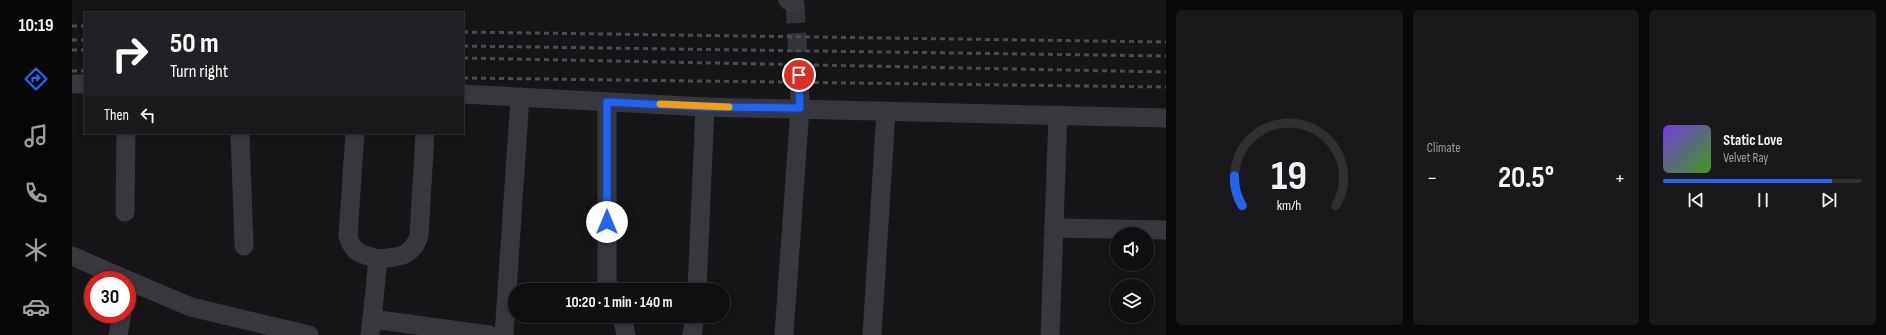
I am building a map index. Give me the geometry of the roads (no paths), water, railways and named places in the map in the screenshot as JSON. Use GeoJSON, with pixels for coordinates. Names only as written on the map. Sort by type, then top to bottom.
{"type":"FeatureCollection","features":[{"type":"Feature","properties":{"kind":"street"},"geometry":{"type":"LineString","coordinates":[[784,335],[800,108],[799,75]]}},
{"type":"Feature","properties":{"kind":"street"},"geometry":{"type":"LineString","coordinates":[[72,84],[84,84]]}},
{"type":"Feature","properties":{"kind":"street"},"geometry":{"type":"LineString","coordinates":[[464,94],[705,107],[800,108],[1166,118]]}},
{"type":"Feature","properties":{"kind":"street"},"geometry":{"type":"LineString","coordinates":[[504,335],[520,97]]}},
{"type":"Feature","properties":{"kind":"street"},"geometry":{"type":"LineString","coordinates":[[607,102],[608,283]]}},
{"type":"Feature","properties":{"kind":"street"},"geometry":{"type":"LineString","coordinates":[[697,283],[705,107]]}},
{"type":"Feature","properties":{"kind":"street"},"geometry":{"type":"LineString","coordinates":[[872,335],[886,111]]}},
{"type":"Feature","properties":{"kind":"street"},"geometry":{"type":"LineString","coordinates":[[1050,335],[1058,115]]}},
{"type":"Feature","properties":{"kind":"street"},"geometry":{"type":"LineString","coordinates":[[125,212],[126,134]]}},
{"type":"Feature","properties":{"kind":"street"},"geometry":{"type":"LineString","coordinates":[[240,134],[244,246]]}},
{"type":"Feature","properties":{"kind":"street"},"geometry":{"type":"LineString","coordinates":[[355,134],[348,236],[350,246],[358,252],[378,259],[399,257],[408,253],[415,246],[419,236],[425,134]]}},
{"type":"Feature","properties":{"kind":"street"},"geometry":{"type":"LineString","coordinates":[[1054,228],[1166,230]]}},
{"type":"Feature","properties":{"kind":"street"},"geometry":{"type":"LineString","coordinates":[[72,256],[105,271]]}},
{"type":"Feature","properties":{"kind":"street"},"geometry":{"type":"LineString","coordinates":[[378,259],[371,327],[486,335]]}},
{"type":"Feature","properties":{"kind":"street"},"geometry":{"type":"LineString","coordinates":[[136,285],[191,307],[309,335]]}},
{"type":"Feature","properties":{"kind":"street"},"geometry":{"type":"LineString","coordinates":[[118,335],[120,323]]}},
{"type":"Feature","properties":{"kind":"street"},"geometry":{"type":"LineString","coordinates":[[623,323],[626,335]]}},
{"type":"Feature","properties":{"kind":"street"},"geometry":{"type":"LineString","coordinates":[[692,335],[694,323]]}},
{"type":"Feature","properties":{"kind":"tunnel"},"geometry":{"type":"LineString","coordinates":[[795,4],[799,75]]}},
{"type":"Feature","properties":{"kind":"railway"},"geometry":{"type":"LineString","coordinates":[[72,26],[84,26]]}},
{"type":"Feature","properties":{"kind":"railway"},"geometry":{"type":"LineString","coordinates":[[464,32],[1166,42]]}},
{"type":"Feature","properties":{"kind":"railway"},"geometry":{"type":"LineString","coordinates":[[72,40],[84,40]]}},
{"type":"Feature","properties":{"kind":"railway"},"geometry":{"type":"LineString","coordinates":[[464,46],[1166,56]]}},
{"type":"Feature","properties":{"kind":"railway"},"geometry":{"type":"LineString","coordinates":[[72,50],[84,50]]}},
{"type":"Feature","properties":{"kind":"railway"},"geometry":{"type":"LineString","coordinates":[[464,58],[1166,72]]}},
{"type":"Feature","properties":{"kind":"railway"},"geometry":{"type":"LineString","coordinates":[[72,71],[84,71]]}},
{"type":"Feature","properties":{"kind":"railway"},"geometry":{"type":"LineString","coordinates":[[464,78],[1166,87]]}}]}
